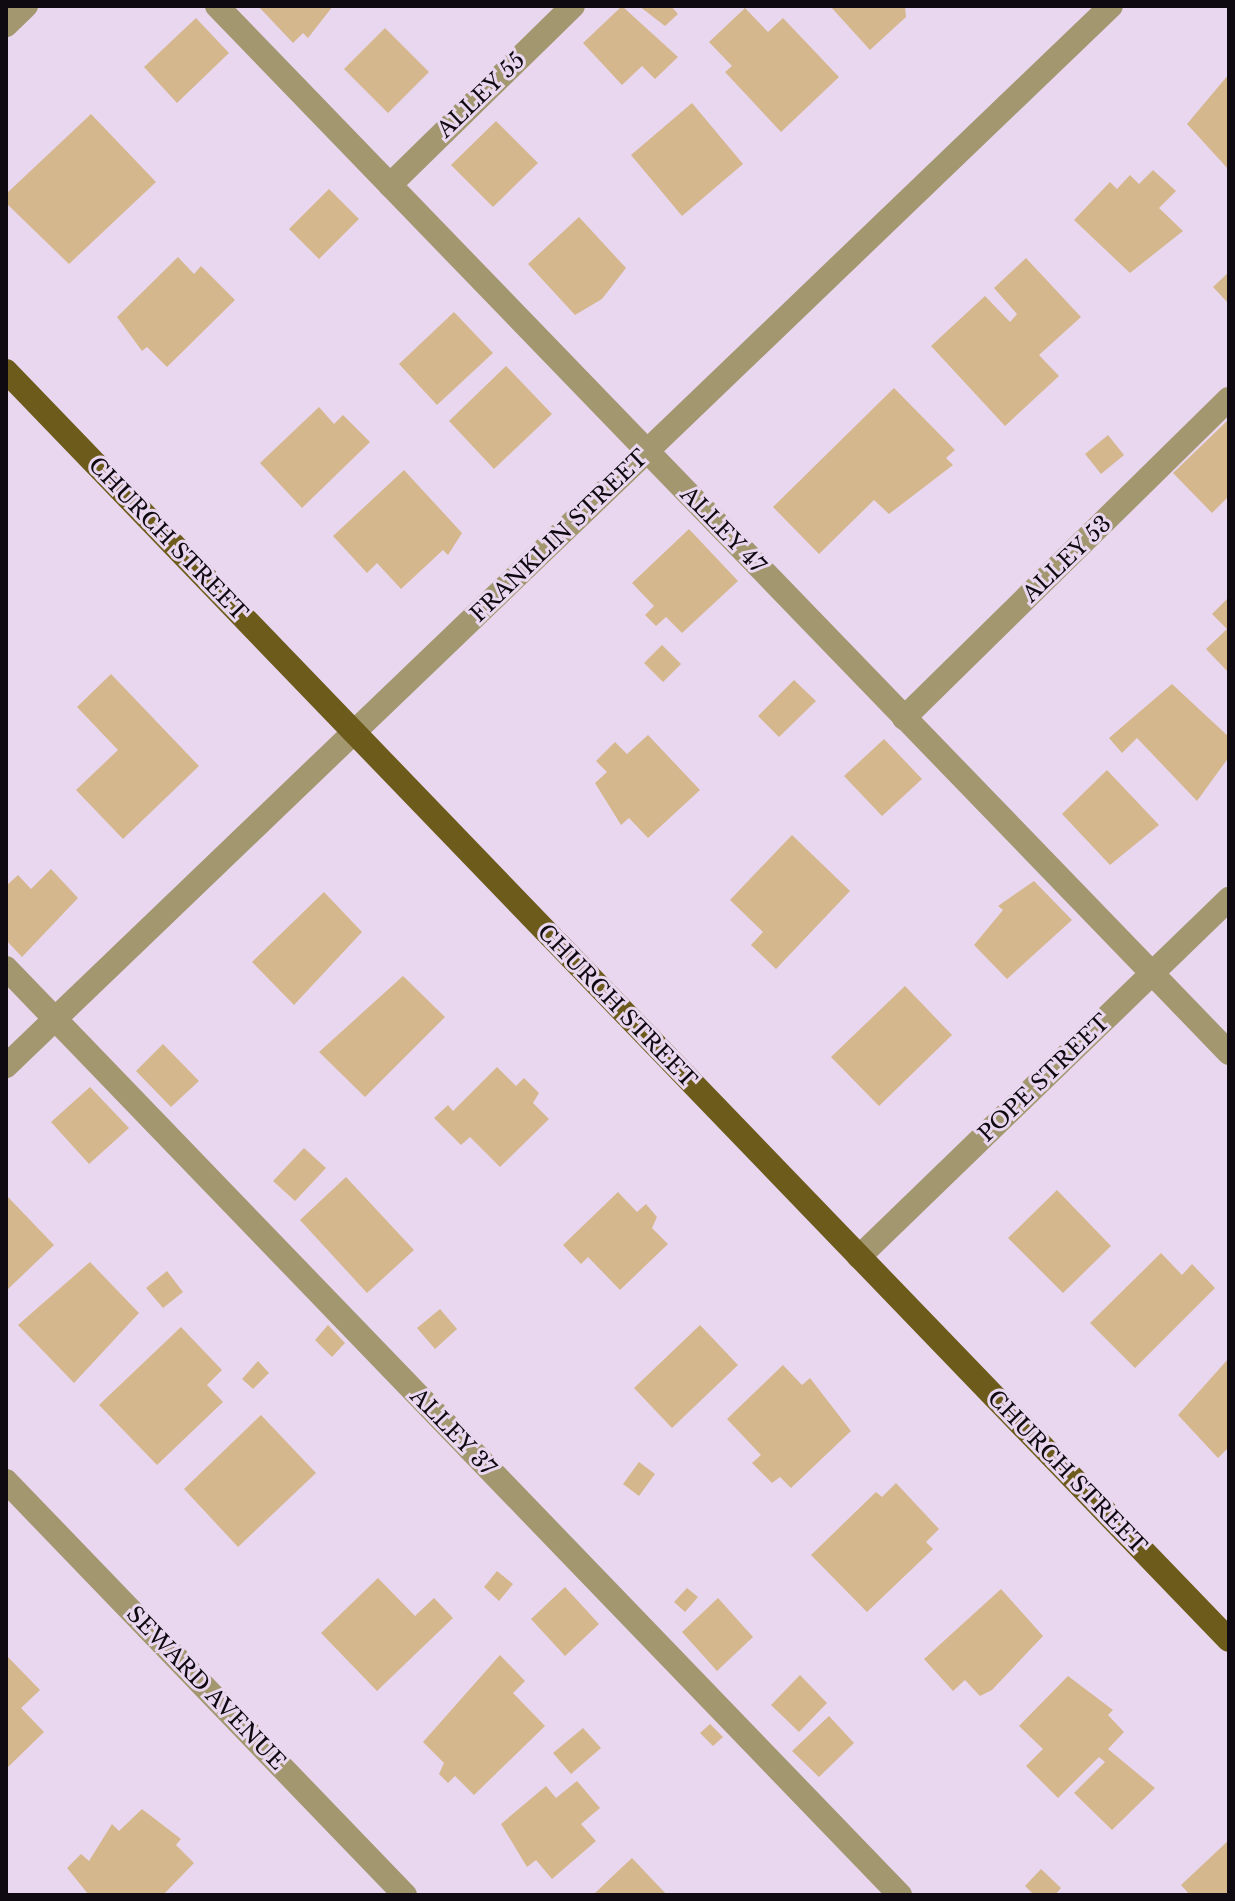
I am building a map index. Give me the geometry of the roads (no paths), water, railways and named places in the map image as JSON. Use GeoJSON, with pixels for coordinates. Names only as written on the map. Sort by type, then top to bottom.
{"type":"FeatureCollection","features":[{"type":"Feature","properties":{"kind":"main road","name":"CHURCH STREET"},"geometry":{"type":"LineString","coordinates":[[6,371],[1229,1640]]}},
{"type":"Feature","properties":{"kind":"street"},"geometry":{"type":"LineString","coordinates":[[6,25],[26,6]]}},
{"type":"Feature","properties":{"kind":"street","name":"ALLEY 47"},"geometry":{"type":"LineString","coordinates":[[217,6],[1229,1053]]}},
{"type":"Feature","properties":{"kind":"street","name":"ALLEY 55"},"geometry":{"type":"LineString","coordinates":[[390,185],[573,6]]}},
{"type":"Feature","properties":{"kind":"street","name":"FRANKLIN STREET"},"geometry":{"type":"LineString","coordinates":[[6,1066],[1111,6]]}},
{"type":"Feature","properties":{"kind":"street","name":"ALLEY 53"},"geometry":{"type":"LineString","coordinates":[[904,718],[1229,399]]}},
{"type":"Feature","properties":{"kind":"street","name":"POPE STREET"},"geometry":{"type":"LineString","coordinates":[[859,1257],[1229,899]]}},
{"type":"Feature","properties":{"kind":"street","name":"ALLEY 37"},"geometry":{"type":"LineString","coordinates":[[6,968],[900,1895]]}},
{"type":"Feature","properties":{"kind":"street","name":"SEWARD AVENUE"},"geometry":{"type":"LineString","coordinates":[[6,1481],[405,1895]]}}]}
